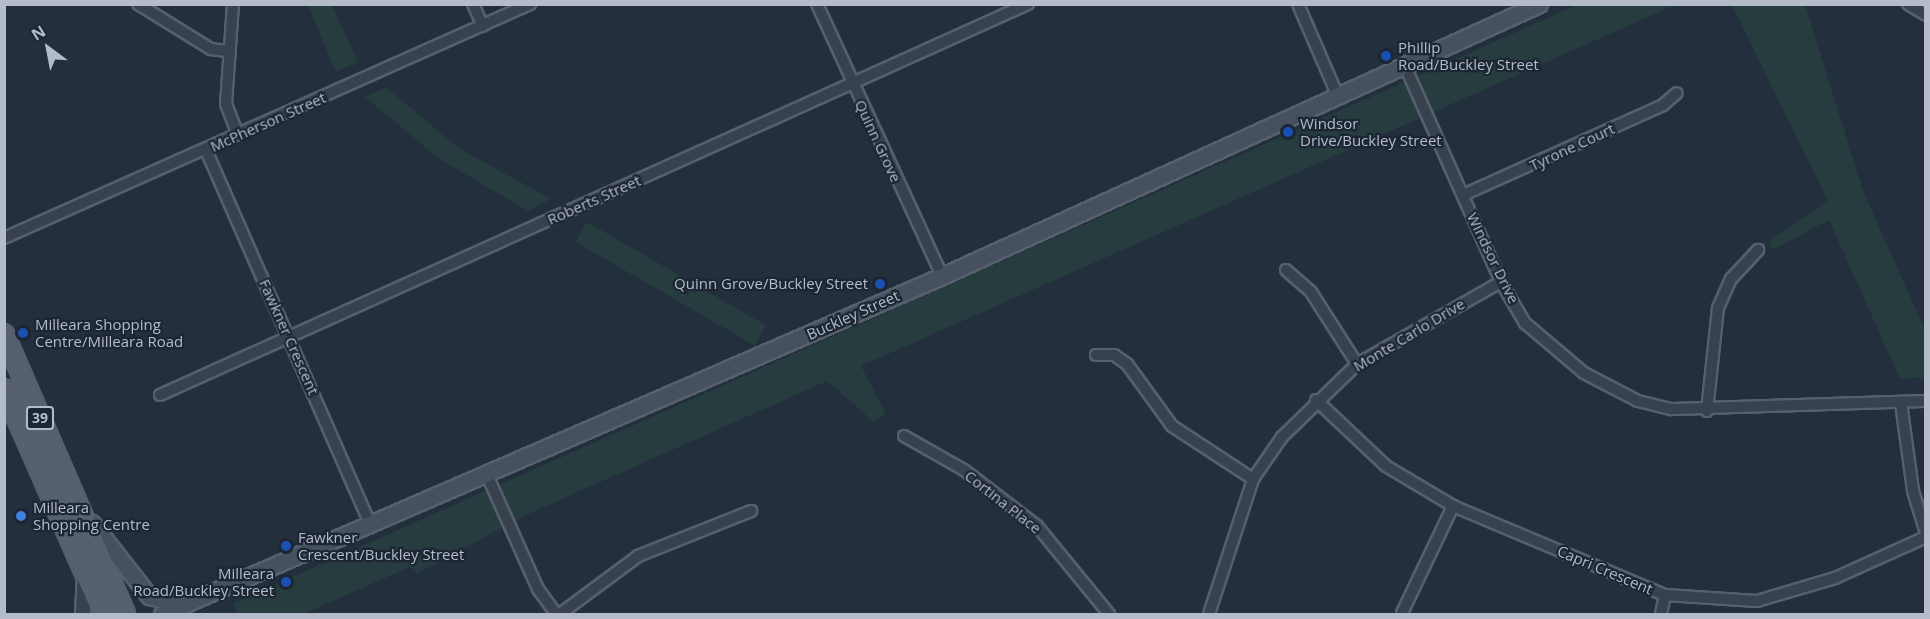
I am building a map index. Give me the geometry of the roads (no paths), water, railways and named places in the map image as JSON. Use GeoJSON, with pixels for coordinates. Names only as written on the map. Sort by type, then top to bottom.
{"type":"FeatureCollection","features":[{"type":"Feature","properties":{"kind":"main road","name":"Buckley Street"},"geometry":{"type":"LineString","coordinates":[[191,610],[215,595],[942,276],[1337,94],[1405,66],[1539,4]]}},
{"type":"Feature","properties":{"kind":"main road","name":"39"},"geometry":{"type":"LineString","coordinates":[[4,334],[125,615]]}},
{"type":"Feature","properties":{"kind":"main road","name":"39"},"geometry":{"type":"LineString","coordinates":[[4,389],[103,615]]}},
{"type":"Feature","properties":{"kind":"main road"},"geometry":{"type":"LineString","coordinates":[[77,501],[140,588],[158,600],[191,610]]}},
{"type":"Feature","properties":{"kind":"main road"},"geometry":{"type":"LineString","coordinates":[[162,615],[191,610]]}},
{"type":"Feature","properties":{"kind":"street"},"geometry":{"type":"LineString","coordinates":[[138,4],[211,49],[227,51]]}},
{"type":"Feature","properties":{"kind":"street"},"geometry":{"type":"LineString","coordinates":[[234,4],[227,51],[226,104],[238,135]]}},
{"type":"Feature","properties":{"kind":"street"},"geometry":{"type":"LineString","coordinates":[[473,4],[483,26]]}},
{"type":"Feature","properties":{"kind":"street","name":"McPherson Street"},"geometry":{"type":"LineString","coordinates":[[4,238],[530,4]]}},
{"type":"Feature","properties":{"kind":"street","name":"Quinn Grove"},"geometry":{"type":"LineString","coordinates":[[817,4],[942,276]]}},
{"type":"Feature","properties":{"kind":"street","name":"Roberts Street"},"geometry":{"type":"LineString","coordinates":[[160,395],[1028,4]]}},
{"type":"Feature","properties":{"kind":"street"},"geometry":{"type":"LineString","coordinates":[[1298,4],[1337,94]]}},
{"type":"Feature","properties":{"kind":"street"},"geometry":{"type":"LineString","coordinates":[[1908,4],[1926,15]]}},
{"type":"Feature","properties":{"kind":"street","name":"Windsor Drive"},"geometry":{"type":"LineString","coordinates":[[1405,66],[1501,282],[1525,322],[1584,373],[1638,401],[1707,411],[1926,400]]}},
{"type":"Feature","properties":{"kind":"street","name":"Tyrone Court"},"geometry":{"type":"LineString","coordinates":[[1463,195],[1663,105],[1677,93]]}},
{"type":"Feature","properties":{"kind":"street","name":"Fawkner Crescent"},"geometry":{"type":"LineString","coordinates":[[206,150],[371,525]]}},
{"type":"Feature","properties":{"kind":"street"},"geometry":{"type":"LineString","coordinates":[[1707,411],[1718,308],[1731,279],[1758,250]]}},
{"type":"Feature","properties":{"kind":"street"},"geometry":{"type":"LineString","coordinates":[[1286,270],[1311,292],[1357,364]]}},
{"type":"Feature","properties":{"kind":"street","name":"Monte Carlo Drive"},"geometry":{"type":"LineString","coordinates":[[1209,615],[1253,479],[1316,400],[1357,364],[1501,282]]}},
{"type":"Feature","properties":{"kind":"street"},"geometry":{"type":"LineString","coordinates":[[1096,355],[1114,355],[1127,364],[1172,426],[1253,479]]}},
{"type":"Feature","properties":{"kind":"street","name":"Capri Crescent"},"geometry":{"type":"LineString","coordinates":[[1316,400],[1386,466],[1454,506],[1665,596],[1716,602],[1776,597],[1926,535]]}},
{"type":"Feature","properties":{"kind":"street"},"geometry":{"type":"LineString","coordinates":[[1901,403],[1913,491],[1926,535]]}},
{"type":"Feature","properties":{"kind":"street","name":"Cortina Place"},"geometry":{"type":"LineString","coordinates":[[904,436],[964,470],[1037,526],[1109,615]]}},
{"type":"Feature","properties":{"kind":"street"},"geometry":{"type":"LineString","coordinates":[[487,475],[538,589],[558,615],[638,556],[751,511]]}},
{"type":"Feature","properties":{"kind":"street"},"geometry":{"type":"LineString","coordinates":[[1402,613],[1454,506]]}},
{"type":"Feature","properties":{"kind":"street"},"geometry":{"type":"LineString","coordinates":[[83,615],[85,577]]}},
{"type":"Feature","properties":{"kind":"street"},"geometry":{"type":"LineString","coordinates":[[1661,615],[1665,596]]}},
{"type":"Feature","properties":{"kind":"place","name":"Phillip Road/Buckley Street"},"geometry":{"type":"Point","coordinates":[1386,56]}},
{"type":"Feature","properties":{"kind":"place","name":"Windsor Drive/Buckley Street"},"geometry":{"type":"Point","coordinates":[1288,132]}},
{"type":"Feature","properties":{"kind":"place","name":"Quinn Grove/Buckley Street"},"geometry":{"type":"Point","coordinates":[880,284]}},
{"type":"Feature","properties":{"kind":"place","name":"Milleara Shopping Centre/Milleara Road"},"geometry":{"type":"Point","coordinates":[23,333]}},
{"type":"Feature","properties":{"kind":"place","name":"Milleara Shopping Centre"},"geometry":{"type":"Point","coordinates":[21,516]}},
{"type":"Feature","properties":{"kind":"place","name":"Fawkner Crescent/Buckley Street"},"geometry":{"type":"Point","coordinates":[286,546]}},
{"type":"Feature","properties":{"kind":"place","name":"Milleara Road/Buckley Street"},"geometry":{"type":"Point","coordinates":[286,582]}}]}
